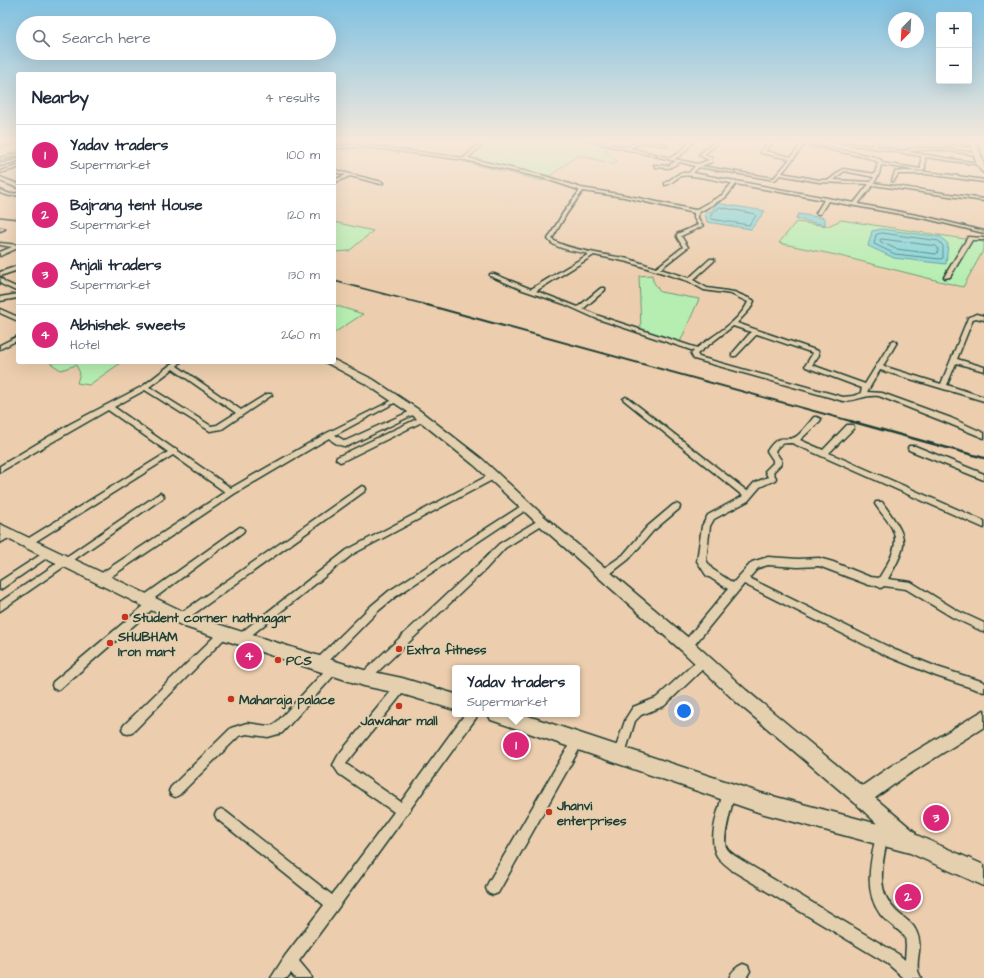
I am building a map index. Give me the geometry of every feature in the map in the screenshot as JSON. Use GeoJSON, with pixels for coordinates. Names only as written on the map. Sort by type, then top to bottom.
{"type":"FeatureCollection","features":[{"type":"Feature","properties":{"kind":"main road"},"geometry":{"type":"LineString","coordinates":[[334,364],[370,382],[397,400],[420,416],[478,462],[542,521],[687,646],[740,695],[861,797],[912,843]]}},
{"type":"Feature","properties":{"kind":"main road"},"geometry":{"type":"LineString","coordinates":[[3,534],[27,543],[181,618],[364,678],[402,686],[452,701]]}},
{"type":"Feature","properties":{"kind":"main road"},"geometry":{"type":"LineString","coordinates":[[506,717],[761,803],[912,843],[984,876]]}},
{"type":"Feature","properties":{"kind":"main road"},"geometry":{"type":"LineString","coordinates":[[861,797],[897,772],[984,718]]}},
{"type":"Feature","properties":{"kind":"street"},"geometry":{"type":"LineString","coordinates":[[569,186],[581,190],[624,196],[696,212],[724,196],[732,186]]}},
{"type":"Feature","properties":{"kind":"street"},"geometry":{"type":"LineString","coordinates":[[749,186],[942,221],[984,232]]}},
{"type":"Feature","properties":{"kind":"street"},"geometry":{"type":"LineString","coordinates":[[767,189],[770,186]]}},
{"type":"Feature","properties":{"kind":"street"},"geometry":{"type":"LineString","coordinates":[[855,205],[865,191],[871,186]]}},
{"type":"Feature","properties":{"kind":"street"},"geometry":{"type":"LineString","coordinates":[[877,186],[984,200]]}},
{"type":"Feature","properties":{"kind":"street"},"geometry":{"type":"LineString","coordinates":[[581,190],[550,238],[552,242],[621,259],[690,280],[706,289],[732,293],[751,301],[749,307],[732,324],[694,354],[696,358],[843,399],[857,398],[864,390],[894,342]]}},
{"type":"Feature","properties":{"kind":"street"},"geometry":{"type":"LineString","coordinates":[[0,191],[10,195],[16,194]]}},
{"type":"Feature","properties":{"kind":"street"},"geometry":{"type":"LineString","coordinates":[[818,213],[826,200]]}},
{"type":"Feature","properties":{"kind":"street"},"geometry":{"type":"LineString","coordinates":[[656,270],[686,247],[686,245],[679,238],[679,235],[701,226],[696,218],[696,212]]}},
{"type":"Feature","properties":{"kind":"street"},"geometry":{"type":"LineString","coordinates":[[947,277],[970,238],[984,239]]}},
{"type":"Feature","properties":{"kind":"street"},"geometry":{"type":"LineString","coordinates":[[0,244],[16,246]]}},
{"type":"Feature","properties":{"kind":"street"},"geometry":{"type":"LineString","coordinates":[[0,254],[16,247]]}},
{"type":"Feature","properties":{"kind":"street"},"geometry":{"type":"LineString","coordinates":[[532,291],[594,253]]}},
{"type":"Feature","properties":{"kind":"street"},"geometry":{"type":"LineString","coordinates":[[690,280],[712,260]]}},
{"type":"Feature","properties":{"kind":"street"},"geometry":{"type":"LineString","coordinates":[[16,269],[1,275],[3,283],[16,289]]}},
{"type":"Feature","properties":{"kind":"street"},"geometry":{"type":"LineString","coordinates":[[492,275],[559,300],[602,319],[698,350]]}},
{"type":"Feature","properties":{"kind":"street"},"geometry":{"type":"LineString","coordinates":[[579,309],[603,289]]}},
{"type":"Feature","properties":{"kind":"street"},"geometry":{"type":"LineString","coordinates":[[0,300],[16,296]]}},
{"type":"Feature","properties":{"kind":"street"},"geometry":{"type":"LineString","coordinates":[[0,311],[16,318]]}},
{"type":"Feature","properties":{"kind":"street"},"geometry":{"type":"LineString","coordinates":[[943,386],[970,318],[976,316],[984,318]]}},
{"type":"Feature","properties":{"kind":"street"},"geometry":{"type":"LineString","coordinates":[[732,324],[816,352],[816,355],[808,366],[864,390],[890,398],[948,420],[984,436]]}},
{"type":"Feature","properties":{"kind":"street"},"geometry":{"type":"LineString","coordinates":[[734,355],[755,332]]}},
{"type":"Feature","properties":{"kind":"street"},"geometry":{"type":"LineString","coordinates":[[0,348],[16,339]]}},
{"type":"Feature","properties":{"kind":"street"},"geometry":{"type":"LineString","coordinates":[[954,360],[984,369]]}},
{"type":"Feature","properties":{"kind":"street"},"geometry":{"type":"LineString","coordinates":[[0,469],[37,446],[145,387],[176,364],[241,413]]}},
{"type":"Feature","properties":{"kind":"street"},"geometry":{"type":"LineString","coordinates":[[879,367],[984,399]]}},
{"type":"Feature","properties":{"kind":"street"},"geometry":{"type":"LineString","coordinates":[[145,387],[210,429],[219,426],[269,395]]}},
{"type":"Feature","properties":{"kind":"street"},"geometry":{"type":"LineString","coordinates":[[626,399],[748,496]]}},
{"type":"Feature","properties":{"kind":"street"},"geometry":{"type":"LineString","coordinates":[[100,579],[231,492],[330,435],[397,400]]}},
{"type":"Feature","properties":{"kind":"street"},"geometry":{"type":"LineString","coordinates":[[109,407],[231,492]]}},
{"type":"Feature","properties":{"kind":"street"},"geometry":{"type":"LineString","coordinates":[[330,435],[337,441],[345,444],[420,416]]}},
{"type":"Feature","properties":{"kind":"street"},"geometry":{"type":"LineString","coordinates":[[340,459],[420,416]]}},
{"type":"Feature","properties":{"kind":"street"},"geometry":{"type":"LineString","coordinates":[[734,588],[709,572],[701,561],[706,526],[710,517],[748,496],[757,485],[772,478],[769,471],[776,464],[777,460],[771,451],[775,444],[781,440],[792,440],[799,438],[816,419]]}},
{"type":"Feature","properties":{"kind":"street"},"geometry":{"type":"LineString","coordinates":[[824,454],[850,427]]}},
{"type":"Feature","properties":{"kind":"street"},"geometry":{"type":"LineString","coordinates":[[792,440],[984,525]]}},
{"type":"Feature","properties":{"kind":"street"},"geometry":{"type":"LineString","coordinates":[[912,448],[984,477]]}},
{"type":"Feature","properties":{"kind":"street"},"geometry":{"type":"LineString","coordinates":[[27,543],[174,451]]}},
{"type":"Feature","properties":{"kind":"street"},"geometry":{"type":"LineString","coordinates":[[241,638],[350,552],[493,476]]}},
{"type":"Feature","properties":{"kind":"street"},"geometry":{"type":"LineString","coordinates":[[181,618],[362,489]]}},
{"type":"Feature","properties":{"kind":"street"},"geometry":{"type":"LineString","coordinates":[[0,607],[160,496]]}},
{"type":"Feature","properties":{"kind":"street"},"geometry":{"type":"LineString","coordinates":[[879,504],[900,536],[898,550],[881,584]]}},
{"type":"Feature","properties":{"kind":"street"},"geometry":{"type":"LineString","coordinates":[[175,792],[238,730],[248,728],[273,732],[278,730],[374,608],[392,594],[526,506]]}},
{"type":"Feature","properties":{"kind":"street"},"geometry":{"type":"LineString","coordinates":[[603,574],[626,557],[650,529],[676,507]]}},
{"type":"Feature","properties":{"kind":"street"},"geometry":{"type":"LineString","coordinates":[[364,678],[482,567],[502,546],[542,521]]}},
{"type":"Feature","properties":{"kind":"street"},"geometry":{"type":"LineString","coordinates":[[57,685],[148,602],[240,530]]}},
{"type":"Feature","properties":{"kind":"street"},"geometry":{"type":"LineString","coordinates":[[0,586],[48,553]]}},
{"type":"Feature","properties":{"kind":"street"},"geometry":{"type":"LineString","coordinates":[[687,646],[742,578],[755,566],[768,561],[798,563],[819,562],[869,581],[881,584],[893,583],[908,585],[954,614],[984,628]]}},
{"type":"Feature","properties":{"kind":"street"},"geometry":{"type":"LineString","coordinates":[[742,578],[891,652],[936,671],[984,687]]}},
{"type":"Feature","properties":{"kind":"street"},"geometry":{"type":"LineString","coordinates":[[128,729],[224,633]]}},
{"type":"Feature","properties":{"kind":"street"},"geometry":{"type":"LineString","coordinates":[[619,756],[631,718],[637,711],[660,702],[704,661]]}},
{"type":"Feature","properties":{"kind":"street"},"geometry":{"type":"LineString","coordinates":[[402,686],[343,758],[339,765],[343,770],[402,810]]}},
{"type":"Feature","properties":{"kind":"street"},"geometry":{"type":"LineString","coordinates":[[278,978],[470,717]]}},
{"type":"Feature","properties":{"kind":"street"},"geometry":{"type":"LineString","coordinates":[[493,888],[577,742]]}},
{"type":"Feature","properties":{"kind":"street"},"geometry":{"type":"LineString","coordinates":[[729,792],[719,838],[719,847],[724,855],[738,866],[893,960],[912,976]]}},
{"type":"Feature","properties":{"kind":"street"},"geometry":{"type":"LineString","coordinates":[[221,814],[333,904]]}},
{"type":"Feature","properties":{"kind":"street"},"geometry":{"type":"LineString","coordinates":[[882,835],[875,877],[876,891],[882,907],[910,931],[913,938],[912,976]]}},
{"type":"Feature","properties":{"kind":"street"},"geometry":{"type":"LineString","coordinates":[[290,961],[304,978]]}},
{"type":"Feature","properties":{"kind":"green space"},"geometry":{"type":"Polygon","coordinates":[[[841,220],[984,242],[984,249],[963,287],[836,255],[779,243],[796,222],[828,226],[841,220]]]}},
{"type":"Feature","properties":{"kind":"green space"},"geometry":{"type":"Polygon","coordinates":[[[336,222],[373,231],[349,251],[336,252],[336,222]]]}},
{"type":"Feature","properties":{"kind":"green space"},"geometry":{"type":"Polygon","coordinates":[[[652,275],[653,281],[660,292],[699,299],[680,342],[648,334],[641,329],[639,276],[652,275]]]}},
{"type":"Feature","properties":{"kind":"green space"},"geometry":{"type":"Polygon","coordinates":[[[336,306],[363,314],[336,332],[336,306]]]}},
{"type":"Feature","properties":{"kind":"green space"},"geometry":{"type":"Polygon","coordinates":[[[52,364],[119,364],[89,385],[77,383],[80,373],[76,365],[61,370],[52,364]]]}},
{"type":"Feature","properties":{"kind":"water"},"geometry":{"type":"Polygon","coordinates":[[[716,203],[765,211],[751,229],[707,222],[705,213],[712,211],[716,203]]]}},
{"type":"Feature","properties":{"kind":"water"},"geometry":{"type":"Polygon","coordinates":[[[798,214],[825,218],[825,225],[796,219],[798,214]]]}},
{"type":"Feature","properties":{"kind":"water"},"geometry":{"type":"Polygon","coordinates":[[[882,229],[941,237],[948,244],[946,264],[894,258],[868,246],[872,231],[882,229]]]}},
{"type":"Feature","properties":{"kind":"railway"},"geometry":{"type":"LineString","coordinates":[[0,217],[16,219]]}},
{"type":"Feature","properties":{"kind":"railway"},"geometry":{"type":"LineString","coordinates":[[336,282],[431,306]]}},
{"type":"Feature","properties":{"kind":"railway"},"geometry":{"type":"LineString","coordinates":[[427,305],[854,422]]}},
{"type":"Feature","properties":{"kind":"railway"},"geometry":{"type":"LineString","coordinates":[[850,421],[984,458]]}},
{"type":"Feature","properties":{"kind":"place","name":"Student corner nathnagar"},"geometry":{"type":"Point","coordinates":[125,617]}},
{"type":"Feature","properties":{"kind":"place","name":"SHUBHAM Iron mart"},"geometry":{"type":"Point","coordinates":[110,643]}},
{"type":"Feature","properties":{"kind":"place","name":"Extra fitness"},"geometry":{"type":"Point","coordinates":[399,649]}},
{"type":"Feature","properties":{"kind":"place","name":"Abhishek sweets"},"geometry":{"type":"Point","coordinates":[249,656]}},
{"type":"Feature","properties":{"kind":"place","name":"PCS"},"geometry":{"type":"Point","coordinates":[278,660]}},
{"type":"Feature","properties":{"kind":"place","name":"Maharaja palace"},"geometry":{"type":"Point","coordinates":[231,699]}},
{"type":"Feature","properties":{"kind":"place","name":"Jawahar mall"},"geometry":{"type":"Point","coordinates":[399,706]}},
{"type":"Feature","properties":{"kind":"place","name":"Yadav traders"},"geometry":{"type":"Point","coordinates":[516,745]}},
{"type":"Feature","properties":{"kind":"place","name":"Jhanvi enterprises"},"geometry":{"type":"Point","coordinates":[549,812]}},
{"type":"Feature","properties":{"kind":"place","name":"Anjali traders"},"geometry":{"type":"Point","coordinates":[936,818]}},
{"type":"Feature","properties":{"kind":"place","name":"Bajrang tent House"},"geometry":{"type":"Point","coordinates":[908,897]}}]}
